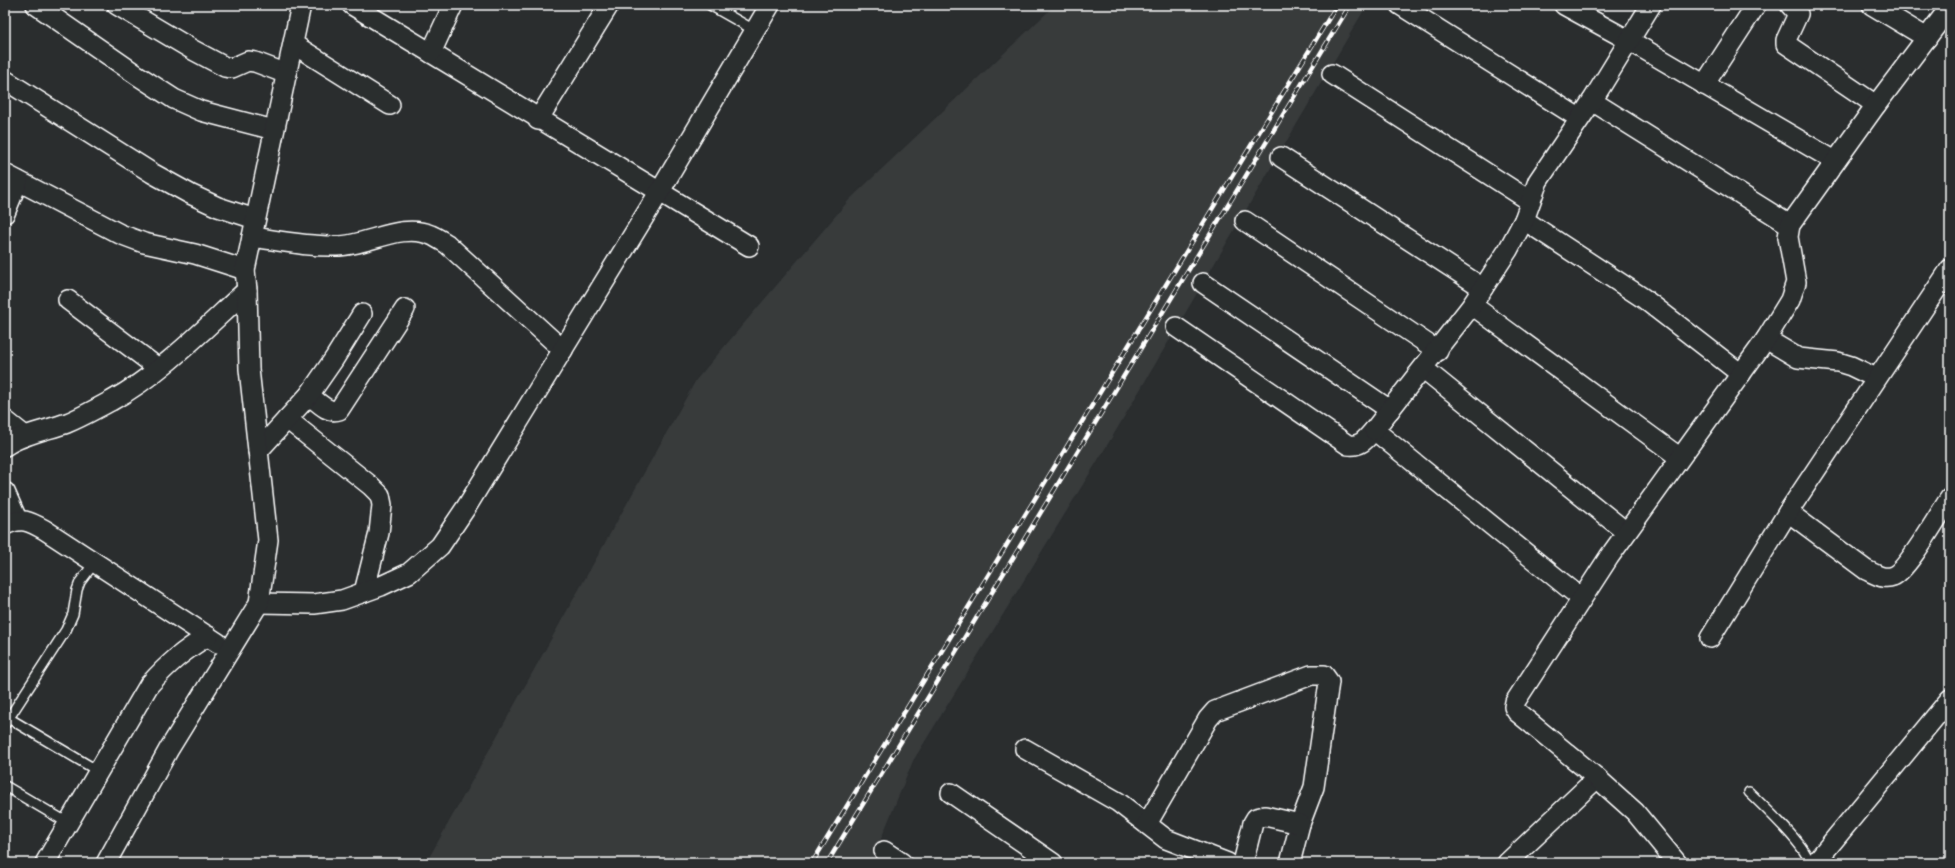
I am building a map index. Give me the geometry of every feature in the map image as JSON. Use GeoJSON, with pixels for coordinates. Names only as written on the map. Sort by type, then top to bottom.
{"type":"FeatureCollection","features":[{"type":"Feature","properties":{"kind":"street"},"geometry":{"type":"LineString","coordinates":[[36,5],[174,99],[202,111],[274,130]]}},
{"type":"Feature","properties":{"kind":"street"},"geometry":{"type":"LineString","coordinates":[[117,5],[225,67],[232,68],[248,61],[255,62],[287,74]]}},
{"type":"Feature","properties":{"kind":"street"},"geometry":{"type":"LineString","coordinates":[[106,863],[169,749],[229,650],[260,603],[268,540],[248,369],[247,290],[245,270],[301,5]]}},
{"type":"Feature","properties":{"kind":"street"},"geometry":{"type":"LineString","coordinates":[[352,5],[538,120],[660,191],[750,246]]}},
{"type":"Feature","properties":{"kind":"street"},"geometry":{"type":"LineString","coordinates":[[431,53],[453,5]]}},
{"type":"Feature","properties":{"kind":"street"},"geometry":{"type":"LineString","coordinates":[[538,120],[609,5]]}},
{"type":"Feature","properties":{"kind":"street"},"geometry":{"type":"LineString","coordinates":[[260,603],[314,604],[342,600],[409,573],[440,546],[467,506],[660,191],[770,5]]}},
{"type":"Feature","properties":{"kind":"street"},"geometry":{"type":"LineString","coordinates":[[1400,5],[1580,118]]}},
{"type":"Feature","properties":{"kind":"street"},"geometry":{"type":"LineString","coordinates":[[1564,5],[1630,41],[1835,161]]}},
{"type":"Feature","properties":{"kind":"street"},"geometry":{"type":"LineString","coordinates":[[1176,327],[1348,445],[1355,446],[1362,443],[1424,369],[1472,305],[1508,250],[1524,220],[1538,181],[1592,101],[1652,5]]}},
{"type":"Feature","properties":{"kind":"street"},"geometry":{"type":"LineString","coordinates":[[1704,85],[1756,5]]}},
{"type":"Feature","properties":{"kind":"street"},"geometry":{"type":"LineString","coordinates":[[1790,5],[1798,14],[1786,40],[1786,44],[1876,105]]}},
{"type":"Feature","properties":{"kind":"street"},"geometry":{"type":"LineString","coordinates":[[1872,5],[1927,38]]}},
{"type":"Feature","properties":{"kind":"street"},"geometry":{"type":"LineString","coordinates":[[1677,863],[1635,812],[1598,778],[1521,717],[1514,708],[1515,702],[1581,598],[1626,532],[1766,339],[1790,300],[1796,282],[1788,238],[1790,225],[1876,105],[1950,7]]}},
{"type":"Feature","properties":{"kind":"street"},"geometry":{"type":"LineString","coordinates":[[293,44],[390,105]]}},
{"type":"Feature","properties":{"kind":"street"},"geometry":{"type":"LineString","coordinates":[[1332,74],[1530,201]]}},
{"type":"Feature","properties":{"kind":"street"},"geometry":{"type":"LineString","coordinates":[[5,80],[152,173],[190,194],[218,207],[253,228],[338,246],[361,244],[396,234],[414,231],[430,234],[447,244],[563,350]]}},
{"type":"Feature","properties":{"kind":"street"},"geometry":{"type":"LineString","coordinates":[[1592,101],[1790,225]]}},
{"type":"Feature","properties":{"kind":"street"},"geometry":{"type":"LineString","coordinates":[[1281,157],[1483,288]]}},
{"type":"Feature","properties":{"kind":"street"},"geometry":{"type":"LineString","coordinates":[[5,213],[11,178],[120,234],[144,242],[195,254],[245,270]]}},
{"type":"Feature","properties":{"kind":"street"},"geometry":{"type":"LineString","coordinates":[[1524,220],[1643,298],[1741,374]]}},
{"type":"Feature","properties":{"kind":"street"},"geometry":{"type":"LineString","coordinates":[[1244,221],[1438,351]]}},
{"type":"Feature","properties":{"kind":"street"},"geometry":{"type":"LineString","coordinates":[[1710,638],[1788,512],[1950,269]]}},
{"type":"Feature","properties":{"kind":"street"},"geometry":{"type":"LineString","coordinates":[[1203,284],[1390,410]]}},
{"type":"Feature","properties":{"kind":"street"},"geometry":{"type":"LineString","coordinates":[[5,446],[25,436],[69,422],[112,400],[158,368],[191,341],[247,290]]}},
{"type":"Feature","properties":{"kind":"street"},"geometry":{"type":"LineString","coordinates":[[68,300],[158,368]]}},
{"type":"Feature","properties":{"kind":"street"},"geometry":{"type":"LineString","coordinates":[[1472,305],[1679,457]]}},
{"type":"Feature","properties":{"kind":"street"},"geometry":{"type":"LineString","coordinates":[[309,395],[329,410],[334,412],[339,410],[405,309]]}},
{"type":"Feature","properties":{"kind":"street"},"geometry":{"type":"LineString","coordinates":[[258,451],[309,395],[334,359],[362,314]]}},
{"type":"Feature","properties":{"kind":"street"},"geometry":{"type":"LineString","coordinates":[[1766,339],[1798,358],[1838,362],[1851,366],[1876,378]]}},
{"type":"Feature","properties":{"kind":"street"},"geometry":{"type":"LineString","coordinates":[[1424,369],[1626,532]]}},
{"type":"Feature","properties":{"kind":"street"},"geometry":{"type":"LineString","coordinates":[[5,420],[25,436]]}},
{"type":"Feature","properties":{"kind":"street"},"geometry":{"type":"LineString","coordinates":[[287,420],[371,486],[380,495],[382,505],[379,533],[364,592]]}},
{"type":"Feature","properties":{"kind":"street"},"geometry":{"type":"LineString","coordinates":[[1374,430],[1581,598]]}},
{"type":"Feature","properties":{"kind":"street"},"geometry":{"type":"LineString","coordinates":[[5,492],[11,522],[29,522],[45,530],[229,650]]}},
{"type":"Feature","properties":{"kind":"street"},"geometry":{"type":"LineString","coordinates":[[1788,512],[1866,570],[1881,577],[1893,576],[1904,568],[1950,498]]}},
{"type":"Feature","properties":{"kind":"street"},"geometry":{"type":"LineString","coordinates":[[45,863],[149,685],[167,664],[208,636]]}},
{"type":"Feature","properties":{"kind":"street"},"geometry":{"type":"LineString","coordinates":[[1147,824],[1208,719],[1215,711],[1271,689],[1319,674],[1324,675],[1329,682],[1324,726],[1314,787],[1300,824],[1290,863]]}},
{"type":"Feature","properties":{"kind":"street"},"geometry":{"type":"LineString","coordinates":[[1815,863],[1950,699]]}},
{"type":"Feature","properties":{"kind":"street"},"geometry":{"type":"LineString","coordinates":[[1024,748],[1118,802],[1166,839],[1228,863]]}},
{"type":"Feature","properties":{"kind":"street"},"geometry":{"type":"LineString","coordinates":[[1507,863],[1598,778]]}},
{"type":"Feature","properties":{"kind":"street"},"geometry":{"type":"LineString","coordinates":[[951,793],[1053,863]]}},
{"type":"Feature","properties":{"kind":"street"},"geometry":{"type":"LineString","coordinates":[[1243,863],[1253,823],[1256,818],[1265,816],[1300,824]]}},
{"type":"Feature","properties":{"kind":"street"},"geometry":{"type":"LineString","coordinates":[[884,851],[902,863]]}},
{"type":"Feature","properties":{"kind":"lane"},"geometry":{"type":"LineString","coordinates":[[710,5],[754,30]]}},
{"type":"Feature","properties":{"kind":"lane"},"geometry":{"type":"LineString","coordinates":[[95,562],[80,582],[77,590],[73,614],[66,630],[6,719],[98,771]]}},
{"type":"Feature","properties":{"kind":"lane"},"geometry":{"type":"LineString","coordinates":[[5,786],[68,823]]}},
{"type":"Feature","properties":{"kind":"lane"},"geometry":{"type":"LineString","coordinates":[[1749,792],[1802,847],[1809,859],[1809,863]]}},
{"type":"Feature","properties":{"kind":"shaded area"},"geometry":{"type":"Polygon","coordinates":[[[1055,5],[1367,5],[1114,434],[913,761],[871,863],[426,863],[696,380],[849,200],[1055,5]]]}},
{"type":"Feature","properties":{"kind":"railway"},"geometry":{"type":"LineString","coordinates":[[812,863],[1337,5]]}},
{"type":"Feature","properties":{"kind":"railway"},"geometry":{"type":"LineString","coordinates":[[827,863],[1350,5]]}}]}
